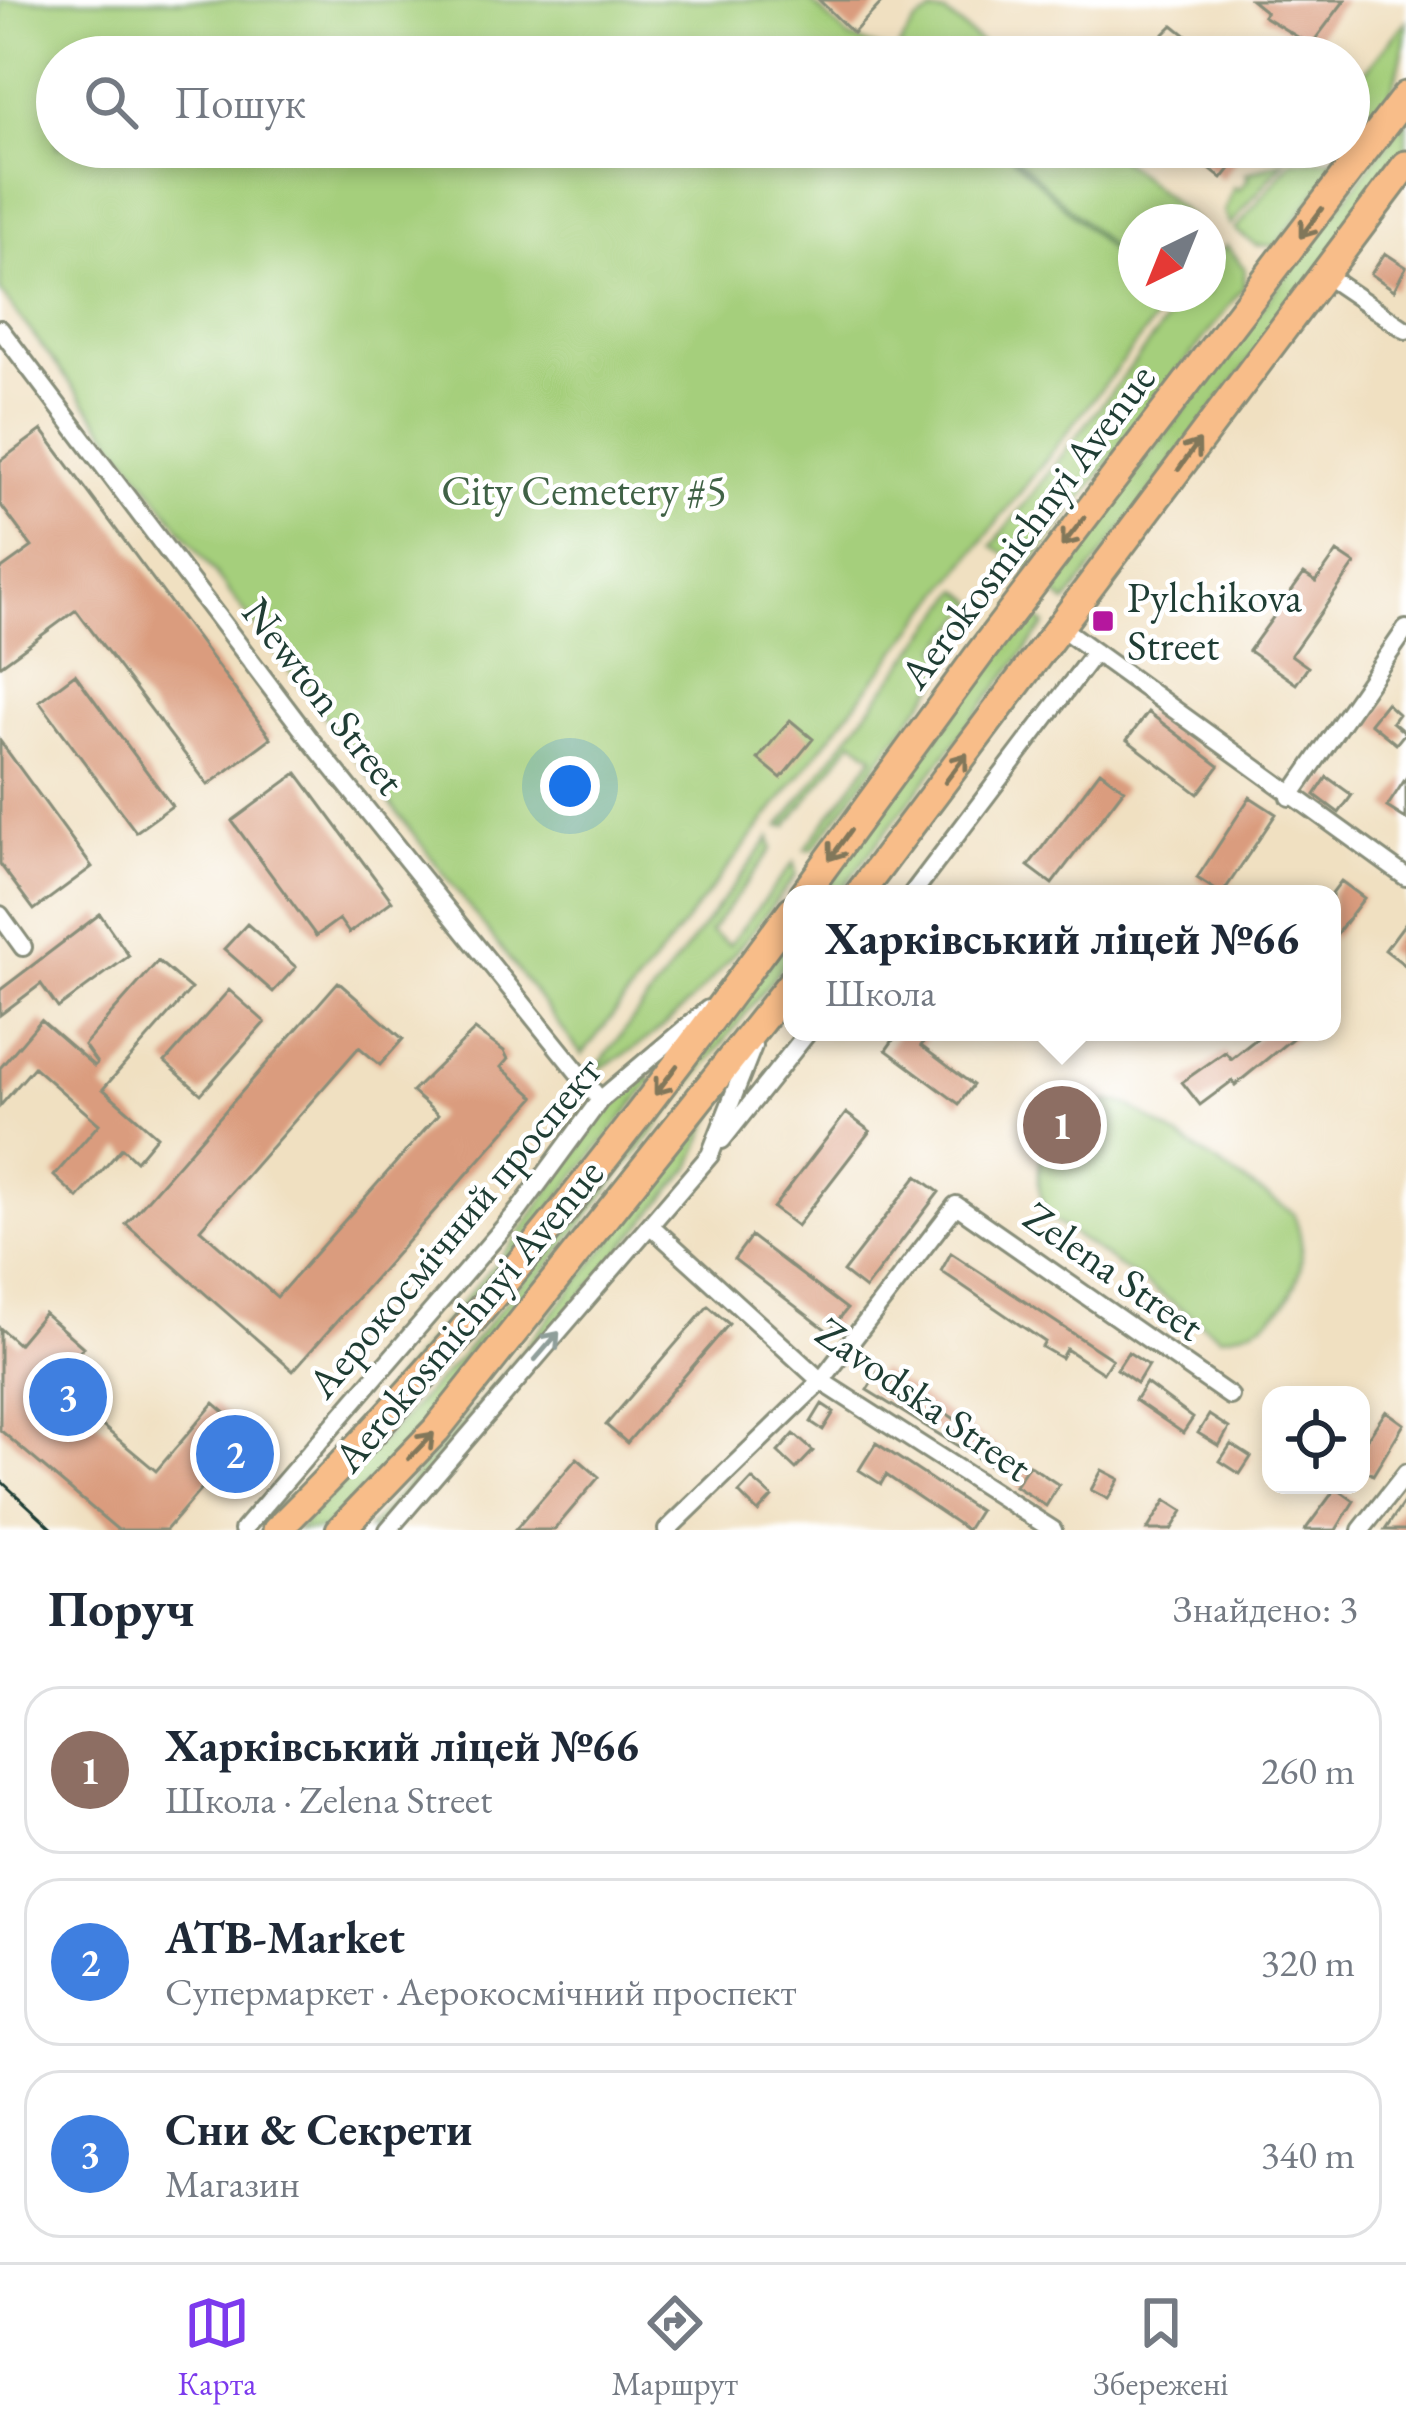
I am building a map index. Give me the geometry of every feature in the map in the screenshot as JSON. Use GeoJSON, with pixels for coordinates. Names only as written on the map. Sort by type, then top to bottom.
{"type":"FeatureCollection","features":[{"type":"Feature","properties":{"kind":"main road","name":"Aerokosmichnyi Avenue"},"geometry":{"type":"LineString","coordinates":[[1370,143],[1406,96]]}},
{"type":"Feature","properties":{"kind":"main road","name":"Aerokosmichnyi Avenue"},"geometry":{"type":"LineString","coordinates":[[866,885],[1063,629],[1406,165]]}},
{"type":"Feature","properties":{"kind":"main road","name":"Aerokosmichnyi Avenue"},"geometry":{"type":"LineString","coordinates":[[811,885],[994,635],[1351,168]]}},
{"type":"Feature","properties":{"kind":"main road","name":"Aerokosmichnyi Avenue"},"geometry":{"type":"LineString","coordinates":[[277,1530],[510,1278],[783,922]]}},
{"type":"Feature","properties":{"kind":"main road","name":"Aerokosmichnyi Avenue"},"geometry":{"type":"LineString","coordinates":[[340,1530],[451,1412],[783,994]]}},
{"type":"Feature","properties":{"kind":"street"},"geometry":{"type":"LineString","coordinates":[[1322,273],[1406,330]]}},
{"type":"Feature","properties":{"kind":"street","name":"Newton Street"},"geometry":{"type":"LineString","coordinates":[[0,329],[323,755],[600,1100]]}},
{"type":"Feature","properties":{"kind":"street"},"geometry":{"type":"LineString","coordinates":[[1063,629],[1406,877]]}},
{"type":"Feature","properties":{"kind":"street"},"geometry":{"type":"LineString","coordinates":[[1290,797],[1406,629]]}},
{"type":"Feature","properties":{"kind":"street"},"geometry":{"type":"LineString","coordinates":[[919,885],[1095,652]]}},
{"type":"Feature","properties":{"kind":"street"},"geometry":{"type":"LineString","coordinates":[[0,915],[22,947]]}},
{"type":"Feature","properties":{"kind":"street","name":"Аерокосмічний проспект"},"geometry":{"type":"LineString","coordinates":[[242,1530],[519,1210],[600,1100],[736,986]]}},
{"type":"Feature","properties":{"kind":"street"},"geometry":{"type":"LineString","coordinates":[[710,1155],[744,1063],[772,1008]]}},
{"type":"Feature","properties":{"kind":"street"},"geometry":{"type":"LineString","coordinates":[[388,1530],[652,1226],[802,1041]]}},
{"type":"Feature","properties":{"kind":"street","name":"Zelena Street"},"geometry":{"type":"LineString","coordinates":[[821,1381],[956,1204],[1230,1396]]}},
{"type":"Feature","properties":{"kind":"street","name":"Zavodska Street"},"geometry":{"type":"LineString","coordinates":[[652,1226],[821,1381],[1053,1530]]}},
{"type":"Feature","properties":{"kind":"street"},"geometry":{"type":"LineString","coordinates":[[671,1529],[821,1381]]}},
{"type":"Feature","properties":{"kind":"street"},"geometry":{"type":"LineString","coordinates":[[1360,1530],[1406,1473]]}},
{"type":"Feature","properties":{"kind":"green space","name":"City Cemetery #5"},"geometry":{"type":"Polygon","coordinates":[[[0,0],[809,0],[847,36],[36,36],[36,168],[1023,168],[1118,258],[1118,312],[1161,312],[582,1055],[0,291],[0,0]]]}},
{"type":"Feature","properties":{"kind":"green space"},"geometry":{"type":"Polygon","coordinates":[[[932,13],[946,14],[973,36],[906,36],[915,23],[932,13]]]}},
{"type":"Feature","properties":{"kind":"green space"},"geometry":{"type":"Polygon","coordinates":[[[1406,21],[1392,88],[1370,124],[1370,65],[1406,21]]]}},
{"type":"Feature","properties":{"kind":"green space"},"geometry":{"type":"Polygon","coordinates":[[[1406,119],[1406,154],[1066,603],[1048,588],[1406,119]]]}},
{"type":"Feature","properties":{"kind":"green space"},"geometry":{"type":"Polygon","coordinates":[[[1027,168],[1131,168],[1174,204],[1118,204],[1118,254],[1027,168]]]}},
{"type":"Feature","properties":{"kind":"green space"},"geometry":{"type":"Polygon","coordinates":[[[1263,168],[1278,168],[1230,226],[1226,207],[1234,187],[1239,190],[1249,178],[1246,174],[1263,168]]]}},
{"type":"Feature","properties":{"kind":"green space"},"geometry":{"type":"Polygon","coordinates":[[[1286,168],[1334,168],[1276,246],[1256,245],[1235,230],[1286,168]]]}},
{"type":"Feature","properties":{"kind":"green space"},"geometry":{"type":"Polygon","coordinates":[[[1226,245],[1245,268],[1244,286],[1226,310],[1226,245]]]}},
{"type":"Feature","properties":{"kind":"green space"},"geometry":{"type":"Polygon","coordinates":[[[1173,312],[1224,312],[1028,568],[992,546],[1173,312]]]}},
{"type":"Feature","properties":{"kind":"green space"},"geometry":{"type":"Polygon","coordinates":[[[960,590],[977,602],[939,648],[947,659],[939,681],[813,849],[805,849],[874,756],[853,740],[787,826],[780,826],[960,590]]]}},
{"type":"Feature","properties":{"kind":"green space"},"geometry":{"type":"Polygon","coordinates":[[[1029,612],[1045,625],[845,885],[828,885],[1029,612]]]}},
{"type":"Feature","properties":{"kind":"green space"},"geometry":{"type":"Polygon","coordinates":[[[770,838],[772,849],[710,932],[729,945],[794,862],[796,875],[783,885],[783,892],[730,959],[681,1010],[626,1054],[594,1071],[770,838]]]}},
{"type":"Feature","properties":{"kind":"green space"},"geometry":{"type":"Polygon","coordinates":[[[783,945],[783,966],[425,1425],[323,1530],[297,1530],[464,1353],[616,1168],[783,945]]]}},
{"type":"Feature","properties":{"kind":"green space"},"geometry":{"type":"Polygon","coordinates":[[[644,1074],[652,1081],[481,1295],[361,1430],[356,1425],[512,1244],[622,1087],[644,1074]]]}},
{"type":"Feature","properties":{"kind":"green space"},"geometry":{"type":"Polygon","coordinates":[[[1109,1102],[1127,1104],[1293,1213],[1302,1256],[1298,1277],[1290,1295],[1262,1323],[1220,1336],[1048,1217],[1039,1178],[1047,1143],[1071,1116],[1109,1102]]]}},
{"type":"Feature","properties":{"kind":"green space"},"geometry":{"type":"Polygon","coordinates":[[[714,1113],[691,1167],[383,1530],[367,1530],[486,1396],[714,1113]]]}},
{"type":"Feature","properties":{"kind":"building"},"geometry":{"type":"Polygon","coordinates":[[[819,0],[884,0],[853,33],[819,0]]]}},
{"type":"Feature","properties":{"kind":"building"},"geometry":{"type":"Polygon","coordinates":[[[1251,0],[1345,0],[1318,36],[1296,36],[1263,16],[1266,12],[1251,0]]]}},
{"type":"Feature","properties":{"kind":"building"},"geometry":{"type":"Polygon","coordinates":[[[1173,25],[1187,36],[1162,36],[1173,25]]]}},
{"type":"Feature","properties":{"kind":"building"},"geometry":{"type":"Polygon","coordinates":[[[1208,168],[1231,168],[1222,179],[1208,168]]]}},
{"type":"Feature","properties":{"kind":"building"},"geometry":{"type":"Polygon","coordinates":[[[1385,253],[1406,267],[1394,290],[1371,274],[1385,253]]]}},
{"type":"Feature","properties":{"kind":"building"},"geometry":{"type":"Polygon","coordinates":[[[42,430],[271,738],[208,785],[76,610],[0,666],[0,570],[32,547],[0,504],[0,461],[42,430]]]}},
{"type":"Feature","properties":{"kind":"building"},"geometry":{"type":"Polygon","coordinates":[[[1337,552],[1355,564],[1291,655],[1308,667],[1296,684],[1249,651],[1304,574],[1316,582],[1337,552]]]}},
{"type":"Feature","properties":{"kind":"building"},"geometry":{"type":"Polygon","coordinates":[[[75,674],[172,806],[136,832],[39,701],[75,674]]]}},
{"type":"Feature","properties":{"kind":"building"},"geometry":{"type":"Polygon","coordinates":[[[1386,703],[1398,714],[1392,722],[1405,733],[1396,744],[1370,723],[1386,703]]]}},
{"type":"Feature","properties":{"kind":"building"},"geometry":{"type":"Polygon","coordinates":[[[1148,712],[1219,766],[1198,794],[1127,740],[1148,712]]]}},
{"type":"Feature","properties":{"kind":"building"},"geometry":{"type":"Polygon","coordinates":[[[790,720],[813,739],[781,778],[758,759],[790,720]]]}},
{"type":"Feature","properties":{"kind":"building"},"geometry":{"type":"Polygon","coordinates":[[[0,741],[92,867],[34,910],[0,864],[0,741]]]}},
{"type":"Feature","properties":{"kind":"building"},"geometry":{"type":"Polygon","coordinates":[[[1100,771],[1124,789],[1052,884],[1028,866],[1100,771]]]}},
{"type":"Feature","properties":{"kind":"building"},"geometry":{"type":"Polygon","coordinates":[[[297,773],[392,901],[349,933],[339,919],[316,936],[232,821],[297,773]]]}},
{"type":"Feature","properties":{"kind":"building"},"geometry":{"type":"Polygon","coordinates":[[[1327,777],[1352,795],[1339,813],[1315,795],[1327,777]]]}},
{"type":"Feature","properties":{"kind":"building"},"geometry":{"type":"Polygon","coordinates":[[[1406,778],[1406,819],[1387,807],[1406,778]]]}},
{"type":"Feature","properties":{"kind":"building"},"geometry":{"type":"Polygon","coordinates":[[[1250,797],[1276,814],[1228,885],[1208,885],[1197,878],[1250,797]]]}},
{"type":"Feature","properties":{"kind":"building"},"geometry":{"type":"Polygon","coordinates":[[[1341,881],[1364,898],[1341,928],[1341,885],[1341,881]]]}},
{"type":"Feature","properties":{"kind":"building"},"geometry":{"type":"Polygon","coordinates":[[[100,914],[129,956],[58,1008],[41,984],[0,1015],[0,990],[100,914]]]}},
{"type":"Feature","properties":{"kind":"building"},"geometry":{"type":"Polygon","coordinates":[[[1406,922],[1406,966],[1385,950],[1406,922]]]}},
{"type":"Feature","properties":{"kind":"building"},"geometry":{"type":"Polygon","coordinates":[[[247,924],[296,967],[273,992],[224,949],[247,924]]]}},
{"type":"Feature","properties":{"kind":"building"},"geometry":{"type":"Polygon","coordinates":[[[158,961],[191,989],[103,1089],[157,1136],[136,1161],[122,1148],[78,1198],[54,1176],[99,1124],[34,1067],[0,1106],[0,1068],[41,1020],[94,1066],[97,1063],[84,1045],[158,961]]]}},
{"type":"Feature","properties":{"kind":"building"},"geometry":{"type":"Polygon","coordinates":[[[338,982],[403,1039],[380,1065],[359,1047],[200,1229],[277,1297],[438,1115],[412,1092],[475,1030],[504,1051],[508,1059],[501,1067],[535,1097],[293,1371],[126,1224],[338,982]]]}},
{"type":"Feature","properties":{"kind":"building"},"geometry":{"type":"Polygon","coordinates":[[[229,990],[265,1022],[201,1094],[165,1062],[229,990]]]}},
{"type":"Feature","properties":{"kind":"building"},"geometry":{"type":"Polygon","coordinates":[[[892,1041],[925,1041],[921,1046],[973,1085],[959,1104],[886,1050],[892,1041]]]}},
{"type":"Feature","properties":{"kind":"building"},"geometry":{"type":"Polygon","coordinates":[[[1254,1041],[1289,1041],[1235,1085],[1232,1081],[1200,1105],[1182,1082],[1225,1052],[1231,1059],[1254,1041]]]}},
{"type":"Feature","properties":{"kind":"building"},"geometry":{"type":"Polygon","coordinates":[[[846,1113],[870,1131],[797,1226],[773,1208],[846,1113]]]}},
{"type":"Feature","properties":{"kind":"building"},"geometry":{"type":"Polygon","coordinates":[[[917,1176],[939,1192],[865,1289],[843,1272],[917,1176]]]}},
{"type":"Feature","properties":{"kind":"building"},"geometry":{"type":"Polygon","coordinates":[[[751,1236],[847,1309],[829,1332],[734,1259],[751,1236]]]}},
{"type":"Feature","properties":{"kind":"building"},"geometry":{"type":"Polygon","coordinates":[[[951,1253],[1112,1359],[1103,1373],[1066,1349],[1061,1358],[1042,1347],[1045,1342],[941,1271],[951,1253]]]}},
{"type":"Feature","properties":{"kind":"building"},"geometry":{"type":"Polygon","coordinates":[[[708,1306],[729,1324],[627,1443],[606,1425],[708,1306]]]}},
{"type":"Feature","properties":{"kind":"building"},"geometry":{"type":"Polygon","coordinates":[[[44,1313],[83,1347],[51,1383],[156,1471],[214,1403],[249,1433],[166,1530],[118,1530],[0,1430],[0,1328],[18,1344],[44,1313]]]}},
{"type":"Feature","properties":{"kind":"building"},"geometry":{"type":"Polygon","coordinates":[[[1128,1352],[1148,1365],[1137,1383],[1117,1369],[1128,1352]]]}},
{"type":"Feature","properties":{"kind":"building"},"geometry":{"type":"Polygon","coordinates":[[[880,1369],[1007,1454],[997,1470],[867,1390],[880,1369]]]}},
{"type":"Feature","properties":{"kind":"building"},"geometry":{"type":"Polygon","coordinates":[[[1146,1383],[1193,1418],[1183,1433],[1135,1400],[1146,1383]]]}},
{"type":"Feature","properties":{"kind":"building"},"geometry":{"type":"Polygon","coordinates":[[[822,1404],[834,1412],[823,1430],[811,1422],[822,1404]]]}},
{"type":"Feature","properties":{"kind":"building"},"geometry":{"type":"Polygon","coordinates":[[[1386,1411],[1404,1424],[1373,1475],[1370,1473],[1370,1435],[1386,1411]]]}},
{"type":"Feature","properties":{"kind":"building"},"geometry":{"type":"Polygon","coordinates":[[[1209,1415],[1229,1428],[1219,1446],[1198,1433],[1209,1415]]]}},
{"type":"Feature","properties":{"kind":"building"},"geometry":{"type":"Polygon","coordinates":[[[794,1434],[813,1451],[796,1469],[778,1452],[794,1434]]]}},
{"type":"Feature","properties":{"kind":"building"},"geometry":{"type":"Polygon","coordinates":[[[876,1443],[979,1511],[967,1530],[886,1475],[881,1484],[859,1470],[876,1443]]]}},
{"type":"Feature","properties":{"kind":"building"},"geometry":{"type":"Polygon","coordinates":[[[1231,1444],[1251,1457],[1240,1474],[1220,1461],[1231,1444]]]}},
{"type":"Feature","properties":{"kind":"building"},"geometry":{"type":"Polygon","coordinates":[[[577,1458],[599,1477],[554,1530],[515,1530],[577,1458]]]}},
{"type":"Feature","properties":{"kind":"building"},"geometry":{"type":"Polygon","coordinates":[[[1029,1465],[1059,1485],[1046,1506],[1015,1486],[1029,1465]]]}},
{"type":"Feature","properties":{"kind":"building"},"geometry":{"type":"Polygon","coordinates":[[[1102,1470],[1119,1479],[1108,1499],[1091,1490],[1102,1470]]]}},
{"type":"Feature","properties":{"kind":"building"},"geometry":{"type":"Polygon","coordinates":[[[752,1479],[772,1497],[758,1512],[739,1493],[752,1479]]]}},
{"type":"Feature","properties":{"kind":"building"},"geometry":{"type":"Polygon","coordinates":[[[1332,1494],[1344,1494],[1354,1501],[1336,1530],[1305,1530],[1332,1494]]]}},
{"type":"Feature","properties":{"kind":"building"},"geometry":{"type":"Polygon","coordinates":[[[1406,1499],[1406,1530],[1385,1530],[1406,1499]]]}},
{"type":"Feature","properties":{"kind":"building"},"geometry":{"type":"Polygon","coordinates":[[[1166,1500],[1183,1511],[1171,1530],[1147,1530],[1166,1500]]]}},
{"type":"Feature","properties":{"kind":"tram line"},"geometry":{"type":"LineString","coordinates":[[0,1480],[54,1530]]}},
{"type":"Feature","properties":{"kind":"place","name":"Pylchikova Street"},"geometry":{"type":"Point","coordinates":[1103,621]}},
{"type":"Feature","properties":{"kind":"place","name":"Харківський ліцей №66"},"geometry":{"type":"Point","coordinates":[1062,1125]}},
{"type":"Feature","properties":{"kind":"place","name":"Сни & Секрети"},"geometry":{"type":"Point","coordinates":[68,1397]}},
{"type":"Feature","properties":{"kind":"place","name":"ATB-Market"},"geometry":{"type":"Point","coordinates":[235,1454]}}]}
